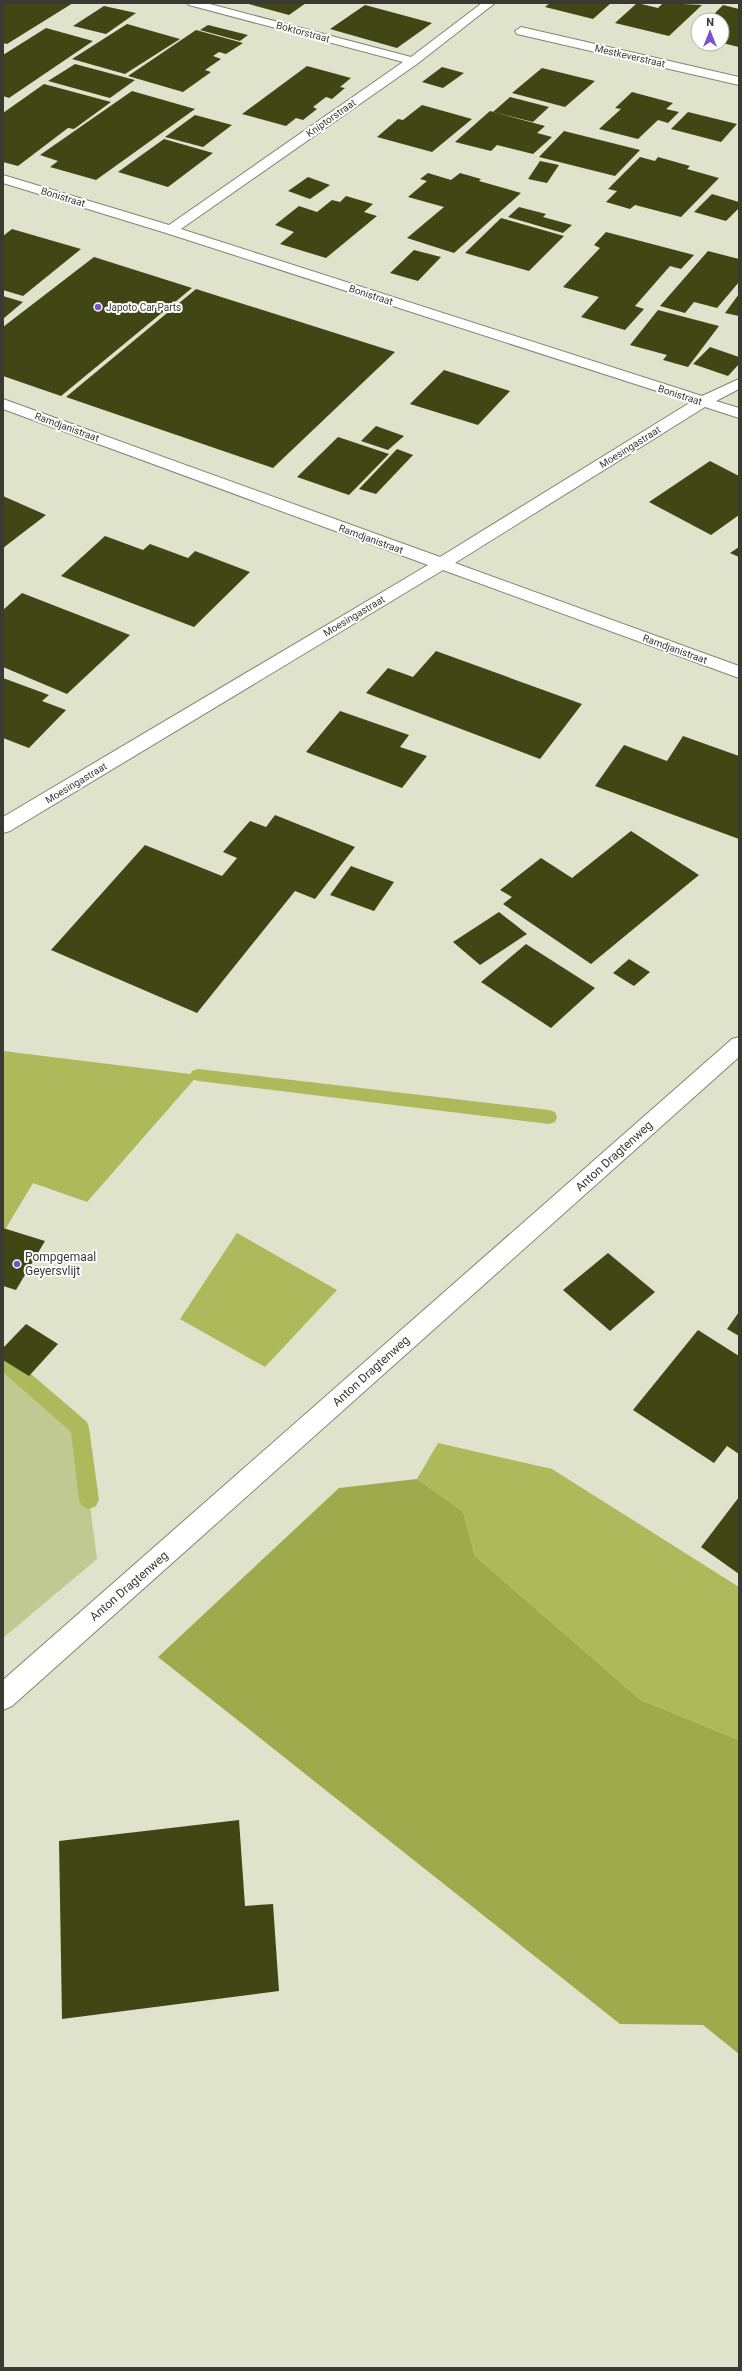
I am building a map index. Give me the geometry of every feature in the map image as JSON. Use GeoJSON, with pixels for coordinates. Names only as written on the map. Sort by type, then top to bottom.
{"type":"FeatureCollection","features":[{"type":"Feature","properties":{"kind":"street","name":"Boktorstraat"},"geometry":{"type":"LineString","coordinates":[[193,3],[414,61]]}},
{"type":"Feature","properties":{"kind":"street","name":"Kniptorstraat"},"geometry":{"type":"LineString","coordinates":[[171,230],[414,61],[488,3]]}},
{"type":"Feature","properties":{"kind":"street","name":"Mestkeverstraat"},"geometry":{"type":"LineString","coordinates":[[521,31],[739,81]]}},
{"type":"Feature","properties":{"kind":"street","name":"Bonistraat"},"geometry":{"type":"LineString","coordinates":[[3,179],[171,230],[739,413]]}},
{"type":"Feature","properties":{"kind":"street","name":"Moesingastraat"},"geometry":{"type":"LineString","coordinates":[[3,826],[440,565],[702,402],[739,383]]}},
{"type":"Feature","properties":{"kind":"street","name":"Ramdjanistraat"},"geometry":{"type":"LineString","coordinates":[[3,404],[440,565],[739,672]]}},
{"type":"Feature","properties":{"kind":"street","name":"Anton Dragtenweg"},"geometry":{"type":"LineString","coordinates":[[3,1697],[739,1045]]}},
{"type":"Feature","properties":{"kind":"shaded area"},"geometry":{"type":"Polygon","coordinates":[[[3,1051],[198,1075],[87,1202],[33,1183],[3,1233],[3,1051]]]}},
{"type":"Feature","properties":{"kind":"shaded area"},"geometry":{"type":"Polygon","coordinates":[[[237,1233],[337,1290],[265,1367],[180,1319],[237,1233]]]}},
{"type":"Feature","properties":{"kind":"shaded area"},"geometry":{"type":"Polygon","coordinates":[[[3,1361],[80,1428],[97,1559],[3,1638],[3,1361]]]}},
{"type":"Feature","properties":{"kind":"shaded area"},"geometry":{"type":"Polygon","coordinates":[[[438,1443],[552,1469],[739,1587],[739,1740],[641,1700],[475,1556],[463,1511],[417,1479],[438,1443]]]}},
{"type":"Feature","properties":{"kind":"shaded area"},"geometry":{"type":"Polygon","coordinates":[[[417,1479],[463,1511],[475,1556],[641,1700],[739,1740],[739,2054],[703,2025],[620,2024],[158,1657],[339,1488],[417,1479]]]}},
{"type":"Feature","properties":{"kind":"building"},"geometry":{"type":"Polygon","coordinates":[[[6,3],[73,3],[7,44],[3,43],[3,5],[6,3]]]}},
{"type":"Feature","properties":{"kind":"building"},"geometry":{"type":"Polygon","coordinates":[[[245,3],[306,3],[289,15],[245,3]]]}},
{"type":"Feature","properties":{"kind":"building"},"geometry":{"type":"Polygon","coordinates":[[[550,3],[611,3],[593,19],[545,7],[550,3]]]}},
{"type":"Feature","properties":{"kind":"building"},"geometry":{"type":"Polygon","coordinates":[[[637,3],[658,8],[663,3],[702,5],[695,12],[690,12],[690,16],[669,36],[615,23],[637,3]]]}},
{"type":"Feature","properties":{"kind":"building"},"geometry":{"type":"Polygon","coordinates":[[[365,5],[432,23],[397,48],[330,29],[365,5]]]}},
{"type":"Feature","properties":{"kind":"building"},"geometry":{"type":"Polygon","coordinates":[[[723,5],[739,9],[739,47],[730,45],[730,12],[716,12],[723,5]]]}},
{"type":"Feature","properties":{"kind":"building"},"geometry":{"type":"Polygon","coordinates":[[[104,6],[136,13],[106,34],[73,26],[104,6]]]}},
{"type":"Feature","properties":{"kind":"building"},"geometry":{"type":"Polygon","coordinates":[[[127,24],[180,39],[125,74],[72,59],[127,24]]]}},
{"type":"Feature","properties":{"kind":"building"},"geometry":{"type":"Polygon","coordinates":[[[208,25],[248,35],[240,41],[200,30],[208,25]]]}},
{"type":"Feature","properties":{"kind":"building"},"geometry":{"type":"Polygon","coordinates":[[[46,28],[93,41],[9,98],[3,96],[3,55],[46,28]]]}},
{"type":"Feature","properties":{"kind":"building"},"geometry":{"type":"Polygon","coordinates":[[[196,30],[243,43],[226,54],[219,52],[213,56],[221,59],[205,70],[211,72],[183,92],[128,76],[196,30]]]}},
{"type":"Feature","properties":{"kind":"building"},"geometry":{"type":"Polygon","coordinates":[[[75,64],[135,80],[110,98],[48,81],[75,64]]]}},
{"type":"Feature","properties":{"kind":"building"},"geometry":{"type":"Polygon","coordinates":[[[307,66],[351,78],[340,87],[345,88],[332,99],[326,97],[313,107],[317,109],[303,120],[296,118],[286,126],[242,114],[307,66]]]}},
{"type":"Feature","properties":{"kind":"building"},"geometry":{"type":"Polygon","coordinates":[[[442,67],[464,73],[443,88],[422,82],[442,67]]]}},
{"type":"Feature","properties":{"kind":"building"},"geometry":{"type":"Polygon","coordinates":[[[542,68],[595,81],[565,107],[512,93],[542,68]]]}},
{"type":"Feature","properties":{"kind":"building"},"geometry":{"type":"Polygon","coordinates":[[[44,84],[111,102],[74,129],[68,128],[18,166],[3,162],[3,113],[44,84]]]}},
{"type":"Feature","properties":{"kind":"building"},"geometry":{"type":"Polygon","coordinates":[[[132,91],[195,109],[96,180],[50,167],[58,161],[40,155],[132,91]]]}},
{"type":"Feature","properties":{"kind":"building"},"geometry":{"type":"Polygon","coordinates":[[[632,92],[673,103],[666,109],[679,112],[668,123],[658,120],[638,139],[599,129],[621,109],[615,108],[632,92]]]}},
{"type":"Feature","properties":{"kind":"building"},"geometry":{"type":"Polygon","coordinates":[[[510,97],[549,107],[533,122],[493,112],[510,97]]]}},
{"type":"Feature","properties":{"kind":"building"},"geometry":{"type":"Polygon","coordinates":[[[422,105],[472,119],[432,152],[377,137],[398,119],[403,120],[422,105]]]}},
{"type":"Feature","properties":{"kind":"building"},"geometry":{"type":"Polygon","coordinates":[[[490,111],[545,126],[537,133],[552,137],[533,154],[497,145],[491,151],[455,142],[490,111]]]}},
{"type":"Feature","properties":{"kind":"building"},"geometry":{"type":"Polygon","coordinates":[[[688,112],[737,124],[721,142],[671,129],[688,112]]]}},
{"type":"Feature","properties":{"kind":"building"},"geometry":{"type":"Polygon","coordinates":[[[195,115],[232,125],[203,147],[165,137],[195,115]]]}},
{"type":"Feature","properties":{"kind":"building"},"geometry":{"type":"Polygon","coordinates":[[[564,131],[640,150],[615,176],[539,157],[564,131]]]}},
{"type":"Feature","properties":{"kind":"building"},"geometry":{"type":"Polygon","coordinates":[[[164,139],[213,153],[168,187],[118,172],[164,139]]]}},
{"type":"Feature","properties":{"kind":"building"},"geometry":{"type":"Polygon","coordinates":[[[640,157],[655,161],[658,157],[690,166],[687,169],[719,178],[681,217],[635,205],[630,209],[606,202],[617,191],[608,189],[640,157]]]}},
{"type":"Feature","properties":{"kind":"building"},"geometry":{"type":"Polygon","coordinates":[[[540,161],[559,165],[547,183],[528,179],[540,161]]]}},
{"type":"Feature","properties":{"kind":"building"},"geometry":{"type":"Polygon","coordinates":[[[428,173],[451,180],[460,173],[481,179],[479,181],[521,193],[454,253],[407,238],[444,207],[408,197],[427,181],[420,179],[428,173]]]}},
{"type":"Feature","properties":{"kind":"building"},"geometry":{"type":"Polygon","coordinates":[[[308,177],[330,185],[310,199],[288,191],[308,177]]]}},
{"type":"Feature","properties":{"kind":"building"},"geometry":{"type":"Polygon","coordinates":[[[712,194],[739,202],[739,208],[726,221],[694,212],[712,194]]]}},
{"type":"Feature","properties":{"kind":"building"},"geometry":{"type":"Polygon","coordinates":[[[346,196],[373,204],[364,212],[377,216],[326,258],[280,244],[294,232],[275,225],[299,206],[317,212],[332,200],[340,202],[346,196]]]}},
{"type":"Feature","properties":{"kind":"building"},"geometry":{"type":"Polygon","coordinates":[[[519,207],[546,214],[543,217],[572,225],[563,233],[508,217],[519,207]]]}},
{"type":"Feature","properties":{"kind":"building"},"geometry":{"type":"Polygon","coordinates":[[[501,218],[564,236],[529,271],[465,253],[501,218]]]}},
{"type":"Feature","properties":{"kind":"building"},"geometry":{"type":"Polygon","coordinates":[[[12,229],[81,249],[23,296],[3,290],[3,236],[12,229]]]}},
{"type":"Feature","properties":{"kind":"building"},"geometry":{"type":"Polygon","coordinates":[[[606,232],[694,255],[681,269],[670,266],[635,306],[644,309],[625,330],[581,317],[599,297],[563,287],[600,248],[594,245],[606,232]]]}},
{"type":"Feature","properties":{"kind":"building"},"geometry":{"type":"Polygon","coordinates":[[[414,250],[441,257],[418,281],[390,273],[414,250]]]}},
{"type":"Feature","properties":{"kind":"building"},"geometry":{"type":"Polygon","coordinates":[[[708,251],[739,259],[739,282],[717,308],[694,302],[685,313],[660,306],[708,251]]]}},
{"type":"Feature","properties":{"kind":"building","name":"Japoto Car Parts"},"geometry":{"type":"Polygon","coordinates":[[[94,257],[192,288],[61,396],[3,376],[3,327],[94,257]]]}},
{"type":"Feature","properties":{"kind":"building"},"geometry":{"type":"Polygon","coordinates":[[[196,289],[395,352],[273,468],[66,397],[196,289]]]}},
{"type":"Feature","properties":{"kind":"building"},"geometry":{"type":"Polygon","coordinates":[[[739,294],[739,316],[725,313],[739,294]]]}},
{"type":"Feature","properties":{"kind":"building"},"geometry":{"type":"Polygon","coordinates":[[[3,296],[23,302],[3,319],[3,296]]]}},
{"type":"Feature","properties":{"kind":"building"},"geometry":{"type":"Polygon","coordinates":[[[658,310],[719,326],[688,367],[663,360],[667,355],[630,345],[658,310]]]}},
{"type":"Feature","properties":{"kind":"building"},"geometry":{"type":"Polygon","coordinates":[[[710,347],[739,357],[739,364],[728,376],[693,364],[710,347]]]}},
{"type":"Feature","properties":{"kind":"building"},"geometry":{"type":"Polygon","coordinates":[[[444,370],[510,391],[478,425],[410,404],[444,370]]]}},
{"type":"Feature","properties":{"kind":"building"},"geometry":{"type":"Polygon","coordinates":[[[376,426],[404,436],[388,450],[361,441],[376,426]]]}},
{"type":"Feature","properties":{"kind":"building"},"geometry":{"type":"Polygon","coordinates":[[[338,437],[389,454],[349,495],[297,477],[338,437]]]}},
{"type":"Feature","properties":{"kind":"building"},"geometry":{"type":"Polygon","coordinates":[[[397,449],[413,455],[376,494],[359,489],[397,449]]]}},
{"type":"Feature","properties":{"kind":"building"},"geometry":{"type":"Polygon","coordinates":[[[710,461],[739,476],[739,515],[711,535],[649,502],[710,461]]]}},
{"type":"Feature","properties":{"kind":"building"},"geometry":{"type":"Polygon","coordinates":[[[3,496],[46,515],[3,548],[3,496]]]}},
{"type":"Feature","properties":{"kind":"building"},"geometry":{"type":"Polygon","coordinates":[[[105,536],[143,550],[150,544],[188,558],[195,551],[250,572],[194,627],[61,576],[105,536]]]}},
{"type":"Feature","properties":{"kind":"building"},"geometry":{"type":"Polygon","coordinates":[[[739,547],[739,557],[730,553],[739,547]]]}},
{"type":"Feature","properties":{"kind":"building"},"geometry":{"type":"Polygon","coordinates":[[[22,593],[130,635],[67,694],[3,667],[3,610],[22,593]]]}},
{"type":"Feature","properties":{"kind":"building"},"geometry":{"type":"Polygon","coordinates":[[[436,651],[582,704],[540,759],[366,693],[388,668],[413,677],[436,651]]]}},
{"type":"Feature","properties":{"kind":"building"},"geometry":{"type":"Polygon","coordinates":[[[3,678],[49,695],[42,701],[66,710],[29,748],[3,738],[3,678]]]}},
{"type":"Feature","properties":{"kind":"building"},"geometry":{"type":"Polygon","coordinates":[[[340,711],[409,735],[400,747],[427,756],[402,788],[306,752],[340,711]]]}},
{"type":"Feature","properties":{"kind":"building"},"geometry":{"type":"Polygon","coordinates":[[[683,736],[739,756],[739,839],[595,786],[624,745],[667,761],[683,736]]]}},
{"type":"Feature","properties":{"kind":"building"},"geometry":{"type":"Polygon","coordinates":[[[275,815],[355,847],[315,899],[295,891],[197,1013],[51,950],[145,845],[222,876],[237,858],[223,852],[250,821],[266,827],[275,815]]]}},
{"type":"Feature","properties":{"kind":"building"},"geometry":{"type":"Polygon","coordinates":[[[631,831],[699,875],[591,964],[503,904],[512,897],[500,890],[541,858],[572,878],[631,831]]]}},
{"type":"Feature","properties":{"kind":"building"},"geometry":{"type":"Polygon","coordinates":[[[351,866],[394,882],[374,911],[330,895],[351,866]]]}},
{"type":"Feature","properties":{"kind":"building"},"geometry":{"type":"Polygon","coordinates":[[[499,912],[527,934],[480,965],[453,942],[499,912]]]}},
{"type":"Feature","properties":{"kind":"building"},"geometry":{"type":"Polygon","coordinates":[[[526,944],[595,988],[551,1028],[481,982],[526,944]]]}},
{"type":"Feature","properties":{"kind":"building"},"geometry":{"type":"Polygon","coordinates":[[[629,959],[650,972],[634,986],[613,973],[629,959]]]}},
{"type":"Feature","properties":{"kind":"building","name":"Pompgemaal Geyersvlijt"},"geometry":{"type":"Polygon","coordinates":[[[3,1228],[45,1241],[16,1290],[3,1286],[3,1228]]]}},
{"type":"Feature","properties":{"kind":"building"},"geometry":{"type":"Polygon","coordinates":[[[608,1253],[655,1292],[610,1331],[563,1290],[608,1253]]]}},
{"type":"Feature","properties":{"kind":"building"},"geometry":{"type":"Polygon","coordinates":[[[739,1312],[739,1336],[727,1329],[739,1312]]]}},
{"type":"Feature","properties":{"kind":"building"},"geometry":{"type":"Polygon","coordinates":[[[26,1324],[58,1344],[29,1376],[3,1360],[3,1348],[26,1324]]]}},
{"type":"Feature","properties":{"kind":"building"},"geometry":{"type":"Polygon","coordinates":[[[698,1330],[739,1356],[739,1454],[727,1446],[714,1463],[633,1410],[698,1330]]]}},
{"type":"Feature","properties":{"kind":"building"},"geometry":{"type":"Polygon","coordinates":[[[739,1497],[739,1574],[701,1547],[739,1497]]]}},
{"type":"Feature","properties":{"kind":"building"},"geometry":{"type":"Polygon","coordinates":[[[239,1820],[245,1906],[273,1904],[279,1991],[62,2019],[59,1841],[239,1820]]]}},
{"type":"Feature","properties":{"kind":"waterway"},"geometry":{"type":"LineString","coordinates":[[198,1075],[549,1117]]}},
{"type":"Feature","properties":{"kind":"waterway"},"geometry":{"type":"LineString","coordinates":[[3,1361],[80,1428],[89,1500]]}},
{"type":"Feature","properties":{"kind":"place","name":"Japoto Car Parts"},"geometry":{"type":"Point","coordinates":[98,307]}},
{"type":"Feature","properties":{"kind":"place","name":"Pompgemaal Geyersvlijt"},"geometry":{"type":"Point","coordinates":[17,1264]}}]}
